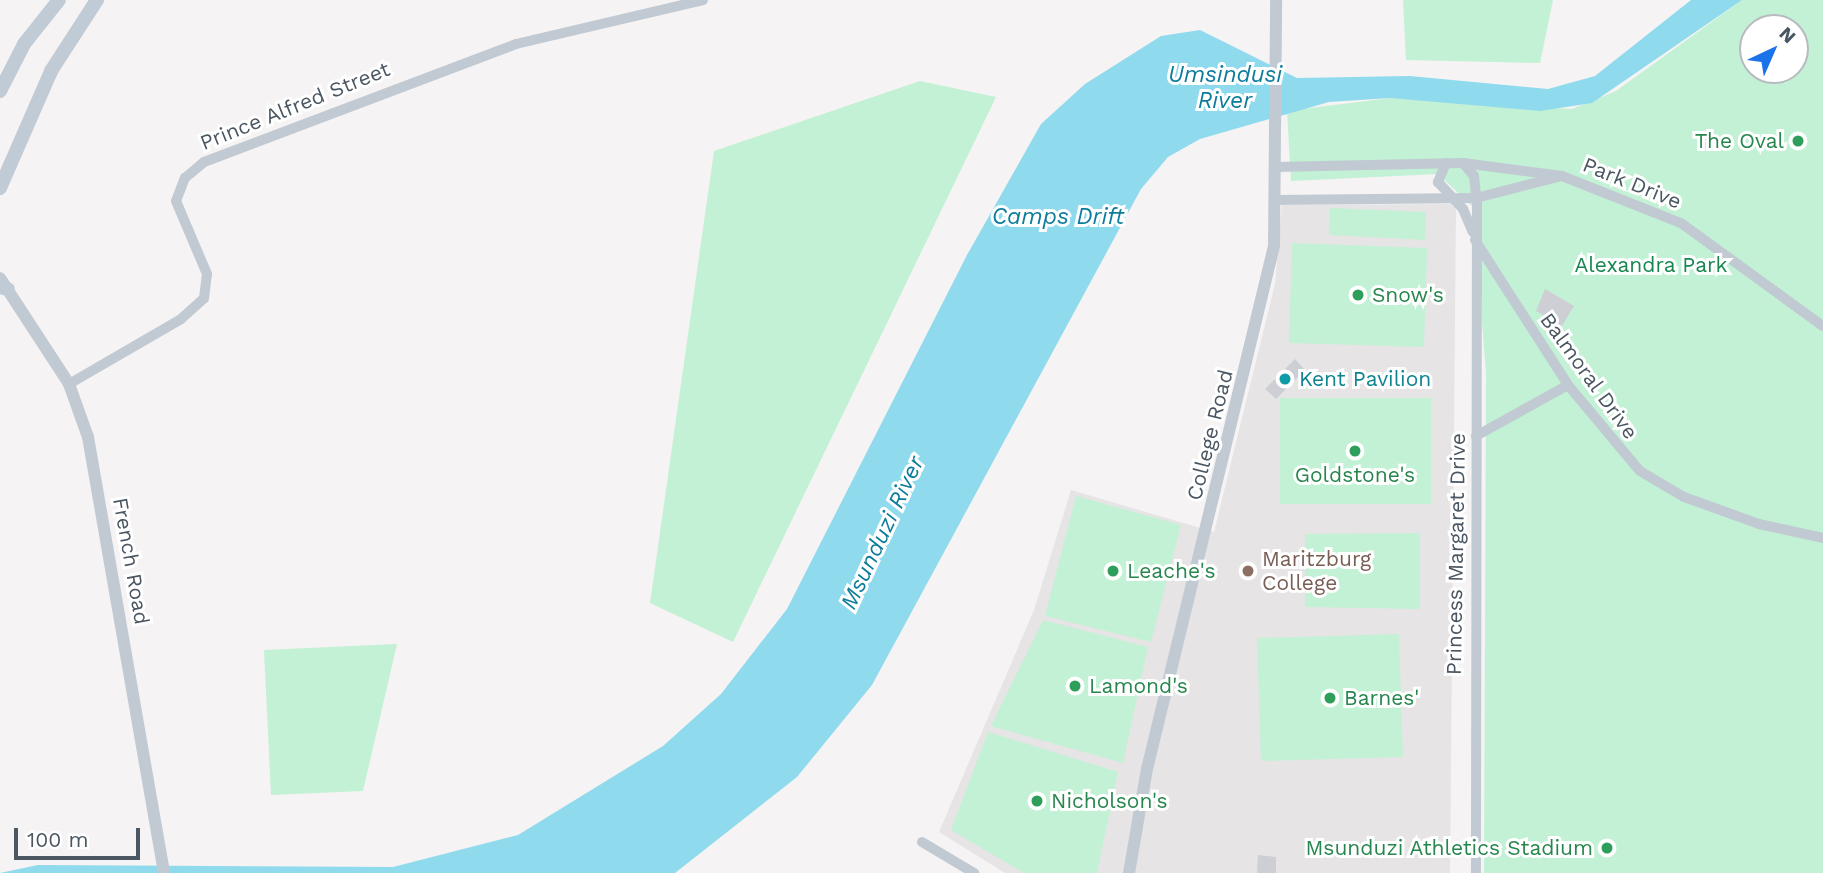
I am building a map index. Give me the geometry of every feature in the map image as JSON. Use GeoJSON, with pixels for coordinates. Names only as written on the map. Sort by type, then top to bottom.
{"type":"FeatureCollection","features":[{"type":"Feature","properties":{"kind":"main road"},"geometry":{"type":"LineString","coordinates":[[0,91],[24,44],[58,0]]}},
{"type":"Feature","properties":{"kind":"main road"},"geometry":{"type":"LineString","coordinates":[[0,188],[56,62],[97,0]]}},
{"type":"Feature","properties":{"kind":"street","name":"Prince Alfred Street"},"geometry":{"type":"LineString","coordinates":[[69,384],[181,319],[204,298],[207,274],[176,201],[185,177],[204,162],[516,44],[703,0]]}},
{"type":"Feature","properties":{"kind":"street","name":"College Road"},"geometry":{"type":"LineString","coordinates":[[1129,873],[1147,769],[1253,347],[1274,246],[1276,0]]}},
{"type":"Feature","properties":{"kind":"street"},"geometry":{"type":"LineString","coordinates":[[1446,163],[1438,182],[1452,199],[1475,238]]}},
{"type":"Feature","properties":{"kind":"street","name":"Park Drive"},"geometry":{"type":"LineString","coordinates":[[1275,167],[1463,163],[1562,176],[1681,223],[1823,326]]}},
{"type":"Feature","properties":{"kind":"street"},"geometry":{"type":"LineString","coordinates":[[1463,163],[1474,176],[1476,198]]}},
{"type":"Feature","properties":{"kind":"street","name":"Park Drive"},"geometry":{"type":"LineString","coordinates":[[1275,200],[1476,198],[1562,176]]}},
{"type":"Feature","properties":{"kind":"street","name":"Princess Margaret Drive"},"geometry":{"type":"LineString","coordinates":[[1476,198],[1476,873]]}},
{"type":"Feature","properties":{"kind":"street","name":"Balmoral Drive"},"geometry":{"type":"LineString","coordinates":[[1475,238],[1568,385],[1613,445],[1661,486],[1759,524],[1823,538]]}},
{"type":"Feature","properties":{"kind":"street","name":"French Road"},"geometry":{"type":"LineString","coordinates":[[3,285],[69,384],[95,467],[164,873]]}},
{"type":"Feature","properties":{"kind":"street"},"geometry":{"type":"LineString","coordinates":[[1476,436],[1568,385]]}},
{"type":"Feature","properties":{"kind":"street"},"geometry":{"type":"LineString","coordinates":[[922,842],[974,873]]}},
{"type":"Feature","properties":{"kind":"shaded area","name":"Maritzburg College"},"geometry":{"type":"Polygon","coordinates":[[[1456,204],[1450,873],[1005,873],[939,832],[1034,610],[1071,490],[1214,532],[1275,284],[1282,205],[1456,204]]]}},
{"type":"Feature","properties":{"kind":"green space"},"geometry":{"type":"Polygon","coordinates":[[[1403,0],[1553,0],[1540,63],[1406,60],[1403,0]]]}},
{"type":"Feature","properties":{"kind":"green space","name":"Alexandra Park"},"geometry":{"type":"Polygon","coordinates":[[[1742,0],[1823,0],[1823,873],[1484,873],[1486,373],[1473,207],[1438,174],[1291,181],[1287,111],[1390,98],[1572,109],[1616,91],[1742,0]]]}},
{"type":"Feature","properties":{"kind":"green space"},"geometry":{"type":"Polygon","coordinates":[[[920,81],[996,97],[733,642],[650,603],[714,151],[920,81]]]}},
{"type":"Feature","properties":{"kind":"green space"},"geometry":{"type":"Polygon","coordinates":[[[1330,208],[1426,212],[1425,240],[1329,235],[1330,208]]]}},
{"type":"Feature","properties":{"kind":"green space","name":"Snow's"},"geometry":{"type":"Polygon","coordinates":[[[1292,243],[1427,248],[1424,347],[1289,343],[1292,243]]]}},
{"type":"Feature","properties":{"kind":"green space","name":"Goldstone's"},"geometry":{"type":"Polygon","coordinates":[[[1280,398],[1431,398],[1431,504],[1280,504],[1280,398]]]}},
{"type":"Feature","properties":{"kind":"green space","name":"Leache's"},"geometry":{"type":"Polygon","coordinates":[[[1076,496],[1181,525],[1151,642],[1045,616],[1076,496]]]}},
{"type":"Feature","properties":{"kind":"green space"},"geometry":{"type":"Polygon","coordinates":[[[1420,533],[1420,609],[1305,607],[1305,534],[1420,533]]]}},
{"type":"Feature","properties":{"kind":"green space","name":"Lamond's"},"geometry":{"type":"Polygon","coordinates":[[[1043,620],[1148,647],[1123,763],[991,726],[1043,620]]]}},
{"type":"Feature","properties":{"kind":"green space","name":"Barnes'"},"geometry":{"type":"Polygon","coordinates":[[[1399,634],[1403,757],[1261,761],[1257,638],[1399,634]]]}},
{"type":"Feature","properties":{"kind":"green space"},"geometry":{"type":"Polygon","coordinates":[[[397,644],[363,791],[271,795],[264,650],[397,644]]]}},
{"type":"Feature","properties":{"kind":"green space","name":"Nicholson's"},"geometry":{"type":"Polygon","coordinates":[[[988,732],[1118,772],[1097,873],[1024,873],[951,830],[988,732]]]}},
{"type":"Feature","properties":{"kind":"water","name":"Camps Drift"},"geometry":{"type":"Polygon","coordinates":[[[1691,0],[1742,0],[1592,103],[1540,111],[1390,98],[1329,102],[1200,139],[1168,157],[1141,189],[872,685],[797,777],[675,873],[0,873],[38,865],[393,867],[518,835],[663,746],[721,694],[787,609],[967,255],[1041,124],[1085,84],[1161,36],[1200,30],[1297,78],[1410,76],[1548,89],[1595,76],[1691,0]]]}},
{"type":"Feature","properties":{"kind":"building"},"geometry":{"type":"Polygon","coordinates":[[[1545,289],[1574,306],[1557,334],[1540,324],[1545,316],[1536,311],[1545,289]]]}},
{"type":"Feature","properties":{"kind":"building","name":"Kent Pavilion"},"geometry":{"type":"Polygon","coordinates":[[[1295,359],[1305,370],[1276,399],[1265,389],[1295,359]]]}},
{"type":"Feature","properties":{"kind":"building"},"geometry":{"type":"Polygon","coordinates":[[[1258,855],[1276,857],[1276,873],[1257,873],[1258,855]]]}},
{"type":"Feature","properties":{"kind":"place","name":"The Oval"},"geometry":{"type":"Point","coordinates":[1798,141]}},
{"type":"Feature","properties":{"kind":"place","name":"Snow's"},"geometry":{"type":"Point","coordinates":[1358,295]}},
{"type":"Feature","properties":{"kind":"place","name":"Kent Pavilion"},"geometry":{"type":"Point","coordinates":[1285,379]}},
{"type":"Feature","properties":{"kind":"place","name":"Goldstone's"},"geometry":{"type":"Point","coordinates":[1355,451]}},
{"type":"Feature","properties":{"kind":"place","name":"Leache's"},"geometry":{"type":"Point","coordinates":[1113,571]}},
{"type":"Feature","properties":{"kind":"place","name":"Maritzburg College"},"geometry":{"type":"Point","coordinates":[1248,571]}},
{"type":"Feature","properties":{"kind":"place","name":"Lamond's"},"geometry":{"type":"Point","coordinates":[1075,686]}},
{"type":"Feature","properties":{"kind":"place","name":"Barnes'"},"geometry":{"type":"Point","coordinates":[1330,698]}},
{"type":"Feature","properties":{"kind":"place","name":"Nicholson's"},"geometry":{"type":"Point","coordinates":[1037,801]}},
{"type":"Feature","properties":{"kind":"place","name":"Msunduzi Athletics Stadium"},"geometry":{"type":"Point","coordinates":[1607,848]}},
{"type":"Feature","properties":{"kind":"water label","name":"Umsindusi River"},"geometry":{"type":"Point","coordinates":[1225,88]}},
{"type":"Feature","properties":{"kind":"water label","name":"Msunduzi River"},"geometry":{"type":"Point","coordinates":[883,533]}}]}
